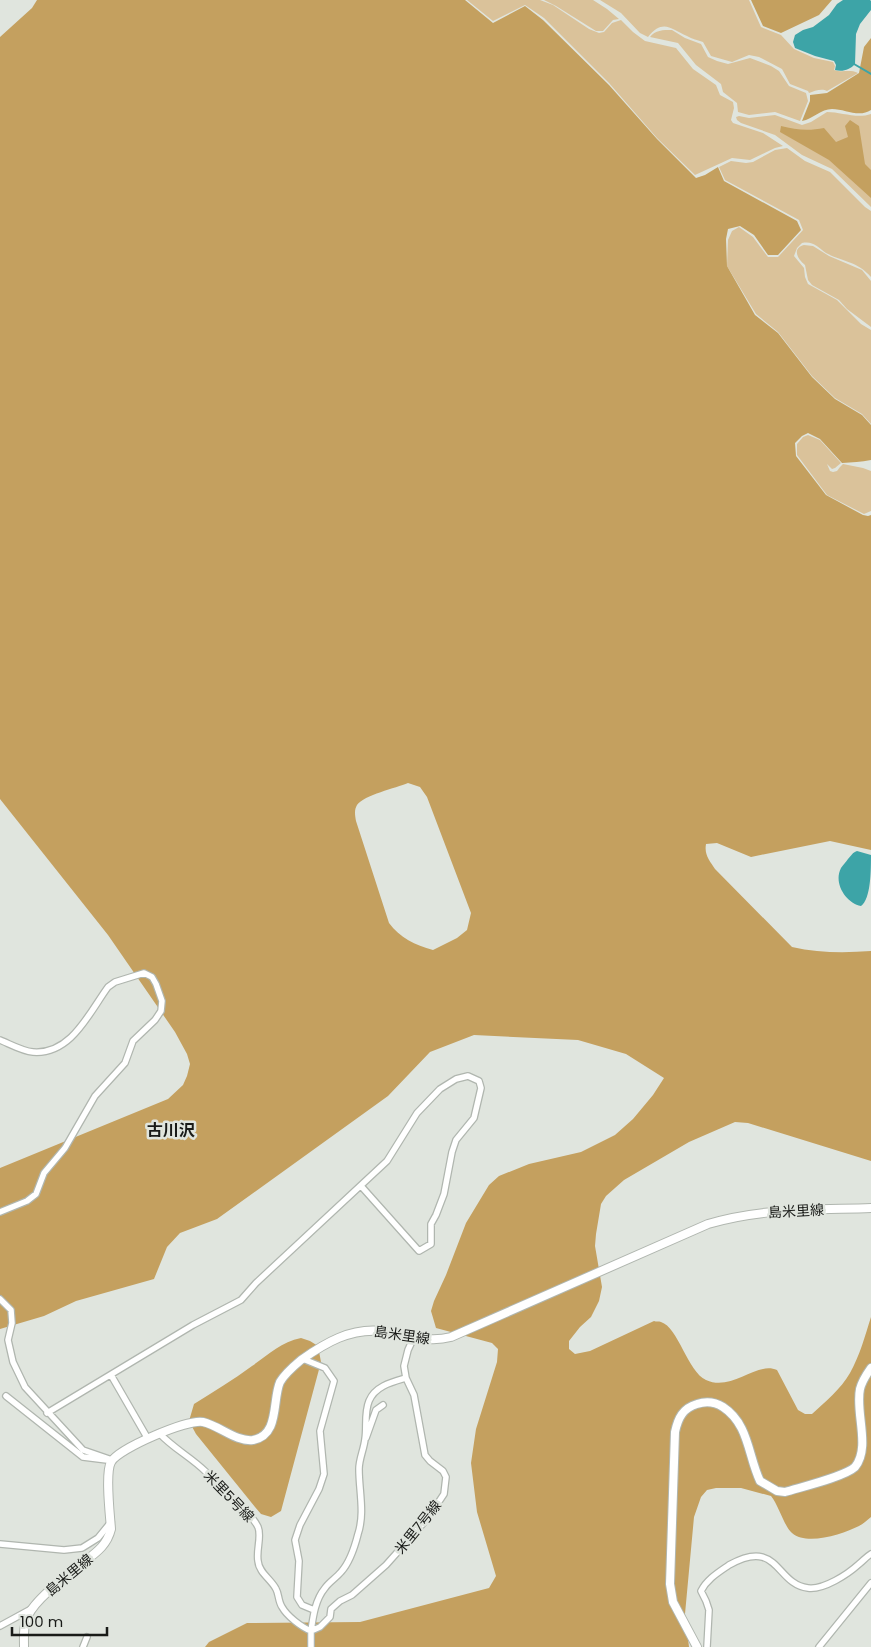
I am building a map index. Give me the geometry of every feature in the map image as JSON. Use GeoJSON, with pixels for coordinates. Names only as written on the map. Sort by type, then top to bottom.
{"type":"FeatureCollection","features":[{"type":"Feature","properties":{"kind":"street"},"geometry":{"type":"LineString","coordinates":[[0,1039],[32,1052],[52,1051],[77,1032],[108,987],[115,982],[144,973],[152,977],[162,1000],[160,1011],[155,1020],[133,1041],[125,1063],[95,1096],[65,1148],[44,1173],[36,1194],[27,1201],[0,1212]]}},
{"type":"Feature","properties":{"kind":"street"},"geometry":{"type":"LineString","coordinates":[[47,1412],[193,1325],[241,1300],[256,1283],[387,1161],[417,1113],[440,1089],[456,1079],[468,1076],[479,1081],[482,1088],[474,1118],[456,1140],[444,1194],[431,1224],[431,1244],[419,1251],[361,1186]]}},
{"type":"Feature","properties":{"kind":"street","name":"島米里線"},"geometry":{"type":"LineString","coordinates":[[24,1647],[24,1631],[27,1618],[33,1608],[104,1545],[111,1529],[108,1470],[112,1460],[148,1439],[181,1425],[202,1422],[220,1428],[239,1438],[253,1440],[265,1434],[272,1423],[276,1393],[281,1380],[303,1359],[334,1339],[359,1330],[382,1331],[439,1341],[452,1337],[698,1228],[730,1217],[791,1210],[871,1208]]}},
{"type":"Feature","properties":{"kind":"street"},"geometry":{"type":"LineString","coordinates":[[0,1299],[11,1310],[12,1323],[8,1340],[13,1362],[24,1387],[83,1450],[112,1460]]}},
{"type":"Feature","properties":{"kind":"street","name":"米里7号線"},"geometry":{"type":"LineString","coordinates":[[311,1631],[320,1627],[330,1617],[332,1609],[340,1601],[352,1595],[386,1565],[428,1518],[444,1494],[446,1477],[443,1471],[425,1455],[414,1395],[406,1378],[404,1366],[414,1337]]}},
{"type":"Feature","properties":{"kind":"street"},"geometry":{"type":"LineString","coordinates":[[303,1359],[325,1368],[334,1381],[320,1431],[324,1474],[295,1540],[299,1561],[297,1598],[302,1606],[314,1610]]}},
{"type":"Feature","properties":{"kind":"street"},"geometry":{"type":"LineString","coordinates":[[697,1647],[673,1602],[670,1584],[675,1432],[681,1413],[694,1405],[704,1402],[719,1405],[732,1413],[739,1422],[746,1437],[760,1481],[777,1492],[785,1492],[844,1473],[856,1467],[865,1447],[860,1411],[860,1390],[863,1379],[871,1368]]}},
{"type":"Feature","properties":{"kind":"street"},"geometry":{"type":"LineString","coordinates":[[111,1375],[148,1439]]}},
{"type":"Feature","properties":{"kind":"street"},"geometry":{"type":"LineString","coordinates":[[365,1441],[365,1425],[369,1401],[377,1390],[388,1383],[406,1378]]}},
{"type":"Feature","properties":{"kind":"street"},"geometry":{"type":"LineString","coordinates":[[6,1396],[83,1457],[96,1460],[112,1460]]}},
{"type":"Feature","properties":{"kind":"street"},"geometry":{"type":"LineString","coordinates":[[311,1647],[314,1610],[325,1588],[343,1570],[358,1534],[361,1522],[359,1467],[365,1441],[376,1410],[383,1406]]}},
{"type":"Feature","properties":{"kind":"street","name":"米里5号線"},"geometry":{"type":"LineString","coordinates":[[159,1434],[208,1473],[219,1490],[233,1500],[254,1522],[259,1529],[257,1549],[258,1562],[262,1571],[277,1590],[282,1608],[304,1628],[311,1631]]}},
{"type":"Feature","properties":{"kind":"street"},"geometry":{"type":"LineString","coordinates":[[0,1544],[64,1550],[82,1548],[98,1538],[111,1522]]}},
{"type":"Feature","properties":{"kind":"street"},"geometry":{"type":"LineString","coordinates":[[707,1647],[709,1610],[702,1591],[704,1585],[719,1571],[738,1560],[752,1556],[762,1557],[772,1561],[796,1584],[809,1588],[828,1584],[848,1573],[871,1554]]}},
{"type":"Feature","properties":{"kind":"street"},"geometry":{"type":"LineString","coordinates":[[819,1647],[871,1583]]}},
{"type":"Feature","properties":{"kind":"street"},"geometry":{"type":"LineString","coordinates":[[0,1626],[33,1608]]}},
{"type":"Feature","properties":{"kind":"street"},"geometry":{"type":"LineString","coordinates":[[83,1647],[87,1637]]}},
{"type":"Feature","properties":{"kind":"shaded area"},"geometry":{"type":"Polygon","coordinates":[[[37,0],[465,0],[493,23],[525,6],[543,20],[609,85],[657,139],[696,178],[718,167],[724,181],[797,221],[801,230],[778,255],[768,255],[754,235],[740,226],[728,229],[726,239],[727,266],[755,315],[778,333],[812,377],[835,399],[862,415],[871,425],[871,460],[842,463],[820,439],[808,433],[795,443],[796,456],[826,495],[863,515],[871,515],[871,850],[830,841],[751,857],[717,843],[706,844],[706,851],[715,869],[792,947],[831,952],[871,951],[871,1161],[748,1123],[735,1122],[689,1142],[624,1180],[606,1196],[601,1204],[595,1246],[602,1287],[599,1301],[591,1317],[569,1341],[569,1349],[575,1354],[590,1351],[654,1321],[660,1322],[673,1332],[694,1368],[706,1380],[716,1383],[725,1382],[761,1369],[777,1370],[798,1410],[805,1414],[812,1414],[837,1390],[850,1373],[871,1317],[871,1517],[860,1525],[844,1532],[816,1539],[807,1539],[799,1537],[789,1530],[771,1496],[741,1488],[707,1490],[701,1497],[694,1517],[685,1614],[689,1647],[205,1647],[209,1642],[247,1623],[360,1622],[489,1588],[496,1576],[477,1512],[471,1463],[476,1429],[497,1362],[498,1349],[492,1343],[436,1328],[431,1311],[466,1223],[489,1185],[499,1176],[529,1164],[581,1152],[615,1135],[633,1119],[653,1095],[664,1078],[626,1054],[578,1040],[474,1035],[430,1052],[388,1096],[217,1219],[180,1233],[167,1247],[154,1279],[76,1301],[44,1316],[0,1329],[0,1168],[168,1099],[183,1085],[190,1064],[187,1054],[175,1032],[108,935],[0,799],[0,37],[32,8],[37,0]],[[408,783],[366,798],[357,805],[355,815],[389,923],[408,940],[433,950],[457,938],[467,930],[471,913],[427,797],[420,787],[408,783]]]}},
{"type":"Feature","properties":{"kind":"shaded area"},"geometry":{"type":"Polygon","coordinates":[[[467,0],[540,0],[553,5],[589,29],[599,33],[604,32],[612,23],[621,20],[645,41],[676,48],[693,69],[716,85],[720,95],[733,102],[734,108],[731,120],[733,123],[763,133],[783,146],[750,160],[732,158],[695,175],[657,138],[609,83],[544,18],[525,5],[493,21],[467,0]]]}},
{"type":"Feature","properties":{"kind":"shaded area"},"geometry":{"type":"Polygon","coordinates":[[[544,0],[593,0],[619,19],[613,20],[603,31],[596,31],[544,0]]]}},
{"type":"Feature","properties":{"kind":"shaded area"},"geometry":{"type":"Polygon","coordinates":[[[600,0],[749,0],[761,27],[781,35],[794,49],[814,58],[833,62],[834,70],[858,73],[827,91],[820,90],[809,93],[790,84],[782,69],[759,57],[749,55],[732,62],[711,56],[703,42],[663,26],[653,31],[648,37],[640,33],[621,13],[600,0]]]}},
{"type":"Feature","properties":{"kind":"shaded area"},"geometry":{"type":"Polygon","coordinates":[[[751,0],[832,0],[819,15],[781,33],[763,26],[751,0]]]}},
{"type":"Feature","properties":{"kind":"shaded area"},"geometry":{"type":"Polygon","coordinates":[[[662,30],[672,30],[685,38],[701,44],[708,57],[717,61],[728,64],[750,58],[779,71],[789,86],[806,93],[808,101],[800,121],[775,112],[749,115],[738,112],[737,103],[723,92],[721,84],[696,65],[678,43],[650,37],[662,30]]]}},
{"type":"Feature","properties":{"kind":"shaded area"},"geometry":{"type":"Polygon","coordinates":[[[871,38],[871,110],[857,113],[828,109],[802,121],[810,101],[810,95],[827,93],[859,73],[864,47],[871,38]]]}},
{"type":"Feature","properties":{"kind":"shaded area"},"geometry":{"type":"Polygon","coordinates":[[[827,112],[855,116],[871,114],[871,207],[832,169],[802,155],[775,135],[741,123],[736,117],[749,118],[775,115],[802,125],[827,112]]]}},
{"type":"Feature","properties":{"kind":"shaded area"},"geometry":{"type":"Polygon","coordinates":[[[850,120],[859,126],[865,164],[871,170],[871,198],[829,160],[780,132],[781,126],[802,130],[824,128],[836,142],[848,137],[845,126],[850,120]]]}},
{"type":"Feature","properties":{"kind":"shaded area"},"geometry":{"type":"Polygon","coordinates":[[[787,148],[805,161],[830,172],[871,211],[871,277],[855,265],[832,256],[810,243],[802,243],[797,248],[794,256],[804,268],[808,284],[837,300],[861,324],[871,330],[871,424],[862,414],[835,398],[812,376],[778,332],[756,314],[727,266],[728,240],[732,231],[739,227],[753,237],[768,257],[778,257],[803,230],[799,220],[725,180],[719,167],[731,161],[753,162],[775,150],[787,148]]]}},
{"type":"Feature","properties":{"kind":"shaded area"},"geometry":{"type":"Polygon","coordinates":[[[800,246],[813,246],[829,256],[862,270],[871,281],[871,327],[847,309],[839,300],[812,285],[808,280],[805,265],[797,254],[800,246]]]}},
{"type":"Feature","properties":{"kind":"shaded area"},"geometry":{"type":"Polygon","coordinates":[[[808,435],[820,440],[841,463],[832,469],[827,464],[830,471],[837,471],[843,464],[871,471],[871,511],[864,514],[827,495],[797,455],[797,444],[803,437],[808,435]]]}},
{"type":"Feature","properties":{"kind":"shaded area"},"geometry":{"type":"Polygon","coordinates":[[[301,1338],[318,1346],[321,1362],[281,1511],[271,1517],[261,1514],[255,1507],[196,1434],[189,1421],[194,1404],[238,1376],[269,1353],[301,1338]]]}},
{"type":"Feature","properties":{"kind":"water"},"geometry":{"type":"Polygon","coordinates":[[[843,0],[870,0],[871,10],[860,24],[856,34],[855,64],[846,70],[840,71],[835,70],[836,65],[834,61],[795,48],[793,42],[795,35],[813,27],[829,15],[837,4],[843,0]]]}},
{"type":"Feature","properties":{"kind":"water"},"geometry":{"type":"Polygon","coordinates":[[[857,851],[871,855],[869,891],[861,906],[846,897],[839,880],[841,868],[852,854],[857,851]]]}},
{"type":"Feature","properties":{"kind":"waterway"},"geometry":{"type":"LineString","coordinates":[[854,64],[871,74]]}},
{"type":"Feature","properties":{"kind":"district","name":"古川沢"},"geometry":{"type":"Point","coordinates":[171,1130]}}]}
